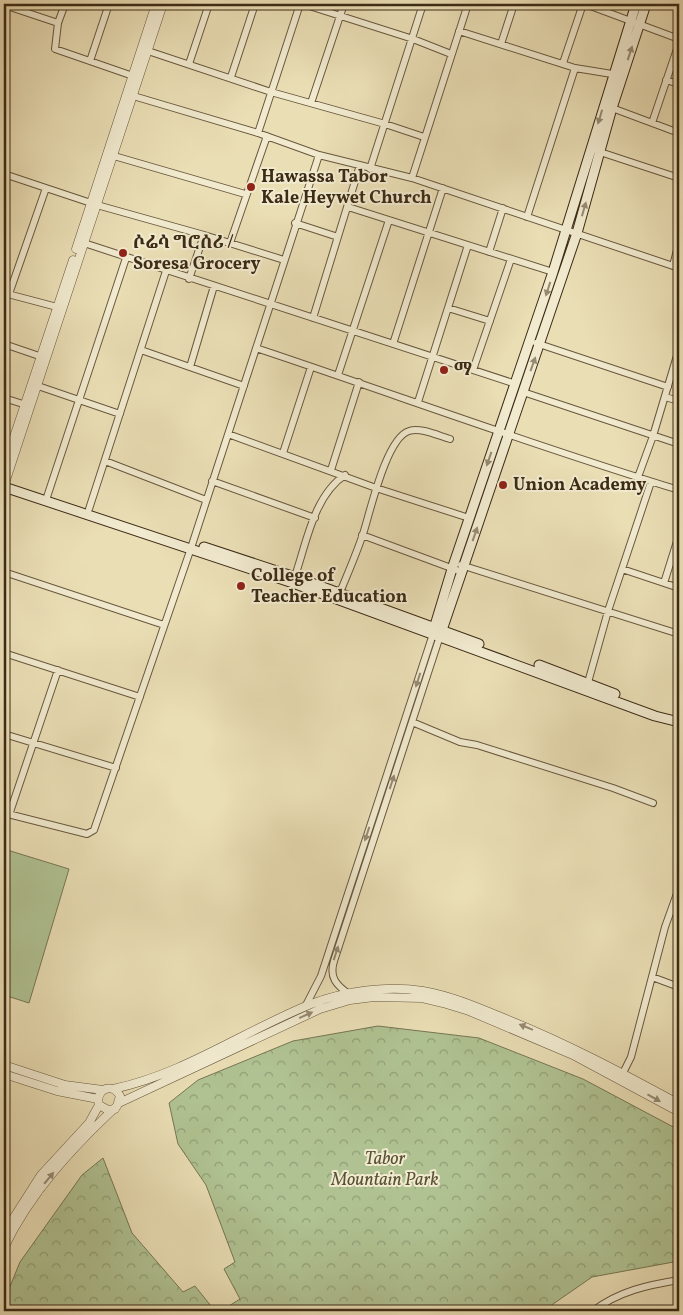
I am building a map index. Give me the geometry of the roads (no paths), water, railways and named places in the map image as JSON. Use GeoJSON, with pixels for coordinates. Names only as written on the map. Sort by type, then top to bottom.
{"type":"FeatureCollection","features":[{"type":"Feature","properties":{"kind":"main road"},"geometry":{"type":"LineString","coordinates":[[438,632],[453,566],[531,342],[567,230],[612,74],[636,4]]}},
{"type":"Feature","properties":{"kind":"main road"},"geometry":{"type":"LineString","coordinates":[[438,632],[463,569],[541,343],[577,233],[612,108],[646,4]]}},
{"type":"Feature","properties":{"kind":"main road"},"geometry":{"type":"LineString","coordinates":[[4,485],[89,509],[191,546]]}},
{"type":"Feature","properties":{"kind":"main road"},"geometry":{"type":"LineString","coordinates":[[4,485],[294,580],[587,686],[679,716]]}},
{"type":"Feature","properties":{"kind":"main road"},"geometry":{"type":"LineString","coordinates":[[587,686],[655,716],[679,722]]}},
{"type":"Feature","properties":{"kind":"street"},"geometry":{"type":"LineString","coordinates":[[65,4],[58,24],[55,49],[133,76]]}},
{"type":"Feature","properties":{"kind":"street"},"geometry":{"type":"LineString","coordinates":[[90,61],[109,4]]}},
{"type":"Feature","properties":{"kind":"street"},"geometry":{"type":"LineString","coordinates":[[4,467],[84,243],[94,204],[114,156],[133,76],[156,4]]}},
{"type":"Feature","properties":{"kind":"street"},"geometry":{"type":"LineString","coordinates":[[4,485],[38,386],[43,358],[57,307],[163,4]]}},
{"type":"Feature","properties":{"kind":"street"},"geometry":{"type":"LineString","coordinates":[[189,64],[209,4]]}},
{"type":"Feature","properties":{"kind":"street"},"geometry":{"type":"LineString","coordinates":[[231,77],[255,4]]}},
{"type":"Feature","properties":{"kind":"street"},"geometry":{"type":"LineString","coordinates":[[258,133],[301,4],[413,39],[451,54]]}},
{"type":"Feature","properties":{"kind":"street"},"geometry":{"type":"LineString","coordinates":[[311,104],[344,4]]}},
{"type":"Feature","properties":{"kind":"street"},"geometry":{"type":"LineString","coordinates":[[370,169],[423,4]]}},
{"type":"Feature","properties":{"kind":"street"},"geometry":{"type":"LineString","coordinates":[[412,178],[468,4]]}},
{"type":"Feature","properties":{"kind":"street"},"geometry":{"type":"LineString","coordinates":[[501,44],[514,4]]}},
{"type":"Feature","properties":{"kind":"street"},"geometry":{"type":"LineString","coordinates":[[563,63],[584,4],[679,39]]}},
{"type":"Feature","properties":{"kind":"street"},"geometry":{"type":"LineString","coordinates":[[4,6],[58,24]]}},
{"type":"Feature","properties":{"kind":"street"},"geometry":{"type":"LineString","coordinates":[[459,31],[575,68],[612,74]]}},
{"type":"Feature","properties":{"kind":"street"},"geometry":{"type":"LineString","coordinates":[[652,124],[679,43]]}},
{"type":"Feature","properties":{"kind":"street"},"geometry":{"type":"LineString","coordinates":[[148,51],[231,77],[271,92],[385,124],[424,138]]}},
{"type":"Feature","properties":{"kind":"street"},"geometry":{"type":"LineString","coordinates":[[527,217],[575,68]]}},
{"type":"Feature","properties":{"kind":"street"},"geometry":{"type":"LineString","coordinates":[[666,80],[679,84]]}},
{"type":"Feature","properties":{"kind":"street"},"geometry":{"type":"LineString","coordinates":[[130,95],[258,133],[319,155],[412,178],[676,267],[679,242]]}},
{"type":"Feature","properties":{"kind":"street"},"geometry":{"type":"LineString","coordinates":[[612,108],[679,133]]}},
{"type":"Feature","properties":{"kind":"street"},"geometry":{"type":"LineString","coordinates":[[230,243],[245,194],[267,136]]}},
{"type":"Feature","properties":{"kind":"street"},"geometry":{"type":"LineString","coordinates":[[590,149],[679,178]]}},
{"type":"Feature","properties":{"kind":"street"},"geometry":{"type":"LineString","coordinates":[[58,670],[34,744],[7,814],[89,834],[94,830],[116,768],[319,155]]}},
{"type":"Feature","properties":{"kind":"street"},"geometry":{"type":"LineString","coordinates":[[114,156],[245,194]]}},
{"type":"Feature","properties":{"kind":"street"},"geometry":{"type":"LineString","coordinates":[[313,318],[360,165]]}},
{"type":"Feature","properties":{"kind":"street"},"geometry":{"type":"LineString","coordinates":[[4,174],[94,204],[284,260]]}},
{"type":"Feature","properties":{"kind":"street"},"geometry":{"type":"LineString","coordinates":[[46,188],[6,294],[57,307]]}},
{"type":"Feature","properties":{"kind":"street"},"geometry":{"type":"LineString","coordinates":[[393,344],[427,232],[443,188]]}},
{"type":"Feature","properties":{"kind":"street"},"geometry":{"type":"LineString","coordinates":[[348,207],[553,272]]}},
{"type":"Feature","properties":{"kind":"street"},"geometry":{"type":"LineString","coordinates":[[489,252],[503,208]]}},
{"type":"Feature","properties":{"kind":"street"},"geometry":{"type":"LineString","coordinates":[[338,375],[389,220]]}},
{"type":"Feature","properties":{"kind":"street"},"geometry":{"type":"LineString","coordinates":[[295,223],[338,238]]}},
{"type":"Feature","properties":{"kind":"street"},"geometry":{"type":"LineString","coordinates":[[189,279],[204,235]]}},
{"type":"Feature","properties":{"kind":"street"},"geometry":{"type":"LineString","coordinates":[[84,243],[189,279],[516,384]]}},
{"type":"Feature","properties":{"kind":"street"},"geometry":{"type":"LineString","coordinates":[[418,402],[468,245]]}},
{"type":"Feature","properties":{"kind":"street"},"geometry":{"type":"LineString","coordinates":[[47,496],[126,258]]}},
{"type":"Feature","properties":{"kind":"street"},"geometry":{"type":"LineString","coordinates":[[473,370],[511,259]]}},
{"type":"Feature","properties":{"kind":"street"},"geometry":{"type":"LineString","coordinates":[[89,509],[166,271]]}},
{"type":"Feature","properties":{"kind":"street"},"geometry":{"type":"LineString","coordinates":[[190,367],[214,286]]}},
{"type":"Feature","properties":{"kind":"street"},"geometry":{"type":"LineString","coordinates":[[448,308],[490,321]]}},
{"type":"Feature","properties":{"kind":"street"},"geometry":{"type":"LineString","coordinates":[[531,342],[541,343],[668,387]]}},
{"type":"Feature","properties":{"kind":"street"},"geometry":{"type":"LineString","coordinates":[[4,344],[43,358]]}},
{"type":"Feature","properties":{"kind":"street"},"geometry":{"type":"LineString","coordinates":[[256,348],[418,402],[509,435],[679,490]]}},
{"type":"Feature","properties":{"kind":"street"},"geometry":{"type":"LineString","coordinates":[[638,477],[653,436],[679,349]]}},
{"type":"Feature","properties":{"kind":"street"},"geometry":{"type":"LineString","coordinates":[[141,350],[244,386]]}},
{"type":"Feature","properties":{"kind":"street"},"geometry":{"type":"LineString","coordinates":[[283,453],[312,367]]}},
{"type":"Feature","properties":{"kind":"street"},"geometry":{"type":"LineString","coordinates":[[331,470],[359,382]]}},
{"type":"Feature","properties":{"kind":"street"},"geometry":{"type":"LineString","coordinates":[[38,386],[120,414]]}},
{"type":"Feature","properties":{"kind":"street"},"geometry":{"type":"LineString","coordinates":[[523,392],[679,444]]}},
{"type":"Feature","properties":{"kind":"street"},"geometry":{"type":"LineString","coordinates":[[665,397],[679,401]]}},
{"type":"Feature","properties":{"kind":"street"},"geometry":{"type":"LineString","coordinates":[[4,398],[26,405]]}},
{"type":"Feature","properties":{"kind":"street"},"geometry":{"type":"LineString","coordinates":[[339,596],[362,535],[384,464],[406,432],[422,431],[450,439]]}},
{"type":"Feature","properties":{"kind":"street"},"geometry":{"type":"LineString","coordinates":[[228,434],[376,488],[470,518]]}},
{"type":"Feature","properties":{"kind":"street"},"geometry":{"type":"LineString","coordinates":[[105,461],[206,500]]}},
{"type":"Feature","properties":{"kind":"street"},"geometry":{"type":"LineString","coordinates":[[294,580],[315,518],[328,492],[345,476]]}},
{"type":"Feature","properties":{"kind":"street"},"geometry":{"type":"LineString","coordinates":[[212,481],[315,518]]}},
{"type":"Feature","properties":{"kind":"street"},"geometry":{"type":"LineString","coordinates":[[587,686],[608,611],[651,482]]}},
{"type":"Feature","properties":{"kind":"street"},"geometry":{"type":"LineString","coordinates":[[362,535],[453,566],[608,611],[679,634]]}},
{"type":"Feature","properties":{"kind":"street"},"geometry":{"type":"LineString","coordinates":[[664,583],[678,544],[679,535]]}},
{"type":"Feature","properties":{"kind":"street"},"geometry":{"type":"LineString","coordinates":[[622,569],[679,588]]}},
{"type":"Feature","properties":{"kind":"street"},"geometry":{"type":"LineString","coordinates":[[4,572],[164,625]]}},
{"type":"Feature","properties":{"kind":"street"},"geometry":{"type":"LineString","coordinates":[[349,994],[337,986],[332,975],[334,961],[412,722],[438,632]]}},
{"type":"Feature","properties":{"kind":"street"},"geometry":{"type":"LineString","coordinates":[[305,1007],[317,988],[438,632]]}},
{"type":"Feature","properties":{"kind":"street"},"geometry":{"type":"LineString","coordinates":[[4,653],[140,697]]}},
{"type":"Feature","properties":{"kind":"street"},"geometry":{"type":"LineString","coordinates":[[412,722],[460,742],[477,745],[613,788],[653,803]]}},
{"type":"Feature","properties":{"kind":"street"},"geometry":{"type":"LineString","coordinates":[[4,734],[116,768]]}},
{"type":"Feature","properties":{"kind":"street"},"geometry":{"type":"LineString","coordinates":[[621,1076],[631,1057],[652,977],[679,888]]}},
{"type":"Feature","properties":{"kind":"street"},"geometry":{"type":"LineString","coordinates":[[335,933],[343,933]]}},
{"type":"Feature","properties":{"kind":"street"},"geometry":{"type":"LineString","coordinates":[[652,977],[679,987]]}},
{"type":"Feature","properties":{"kind":"street"},"geometry":{"type":"LineString","coordinates":[[4,1066],[65,1085],[103,1090],[113,1089],[149,1081],[305,1007],[332,997],[403,989],[440,994],[549,1041],[679,1104]]}},
{"type":"Feature","properties":{"kind":"street"},"geometry":{"type":"LineString","coordinates":[[4,1074],[98,1102],[104,1109],[117,1106],[320,1009],[350,1000],[374,997],[422,998],[443,1003],[549,1041]]}},
{"type":"Feature","properties":{"kind":"street"},"geometry":{"type":"LineString","coordinates":[[621,1076],[679,1112]]}},
{"type":"Feature","properties":{"kind":"street"},"geometry":{"type":"LineString","coordinates":[[4,1248],[36,1194],[63,1161],[117,1106],[120,1096],[113,1089]]}},
{"type":"Feature","properties":{"kind":"street"},"geometry":{"type":"LineString","coordinates":[[5,1229],[41,1175],[89,1123],[103,1090]]}},
{"type":"Feature","properties":{"kind":"street"},"geometry":{"type":"LineString","coordinates":[[593,1311],[609,1299],[624,1292],[679,1280]]}},
{"type":"Feature","properties":{"kind":"place","name":"Hawassa Tabor Kale Heywet Church"},"geometry":{"type":"Point","coordinates":[251,187]}},
{"type":"Feature","properties":{"kind":"place","name":"ሶሬሳ ግሮሰሪ / Soresa Grocery"},"geometry":{"type":"Point","coordinates":[123,253]}},
{"type":"Feature","properties":{"kind":"place","name":"ማ"},"geometry":{"type":"Point","coordinates":[444,370]}},
{"type":"Feature","properties":{"kind":"place","name":"Union Academy"},"geometry":{"type":"Point","coordinates":[503,485]}},
{"type":"Feature","properties":{"kind":"place","name":"College of Teacher Education"},"geometry":{"type":"Point","coordinates":[241,586]}},
{"type":"Feature","properties":{"kind":"park label","name":"Tabor Mountain Park"},"geometry":{"type":"Point","coordinates":[385,1169]}}]}
